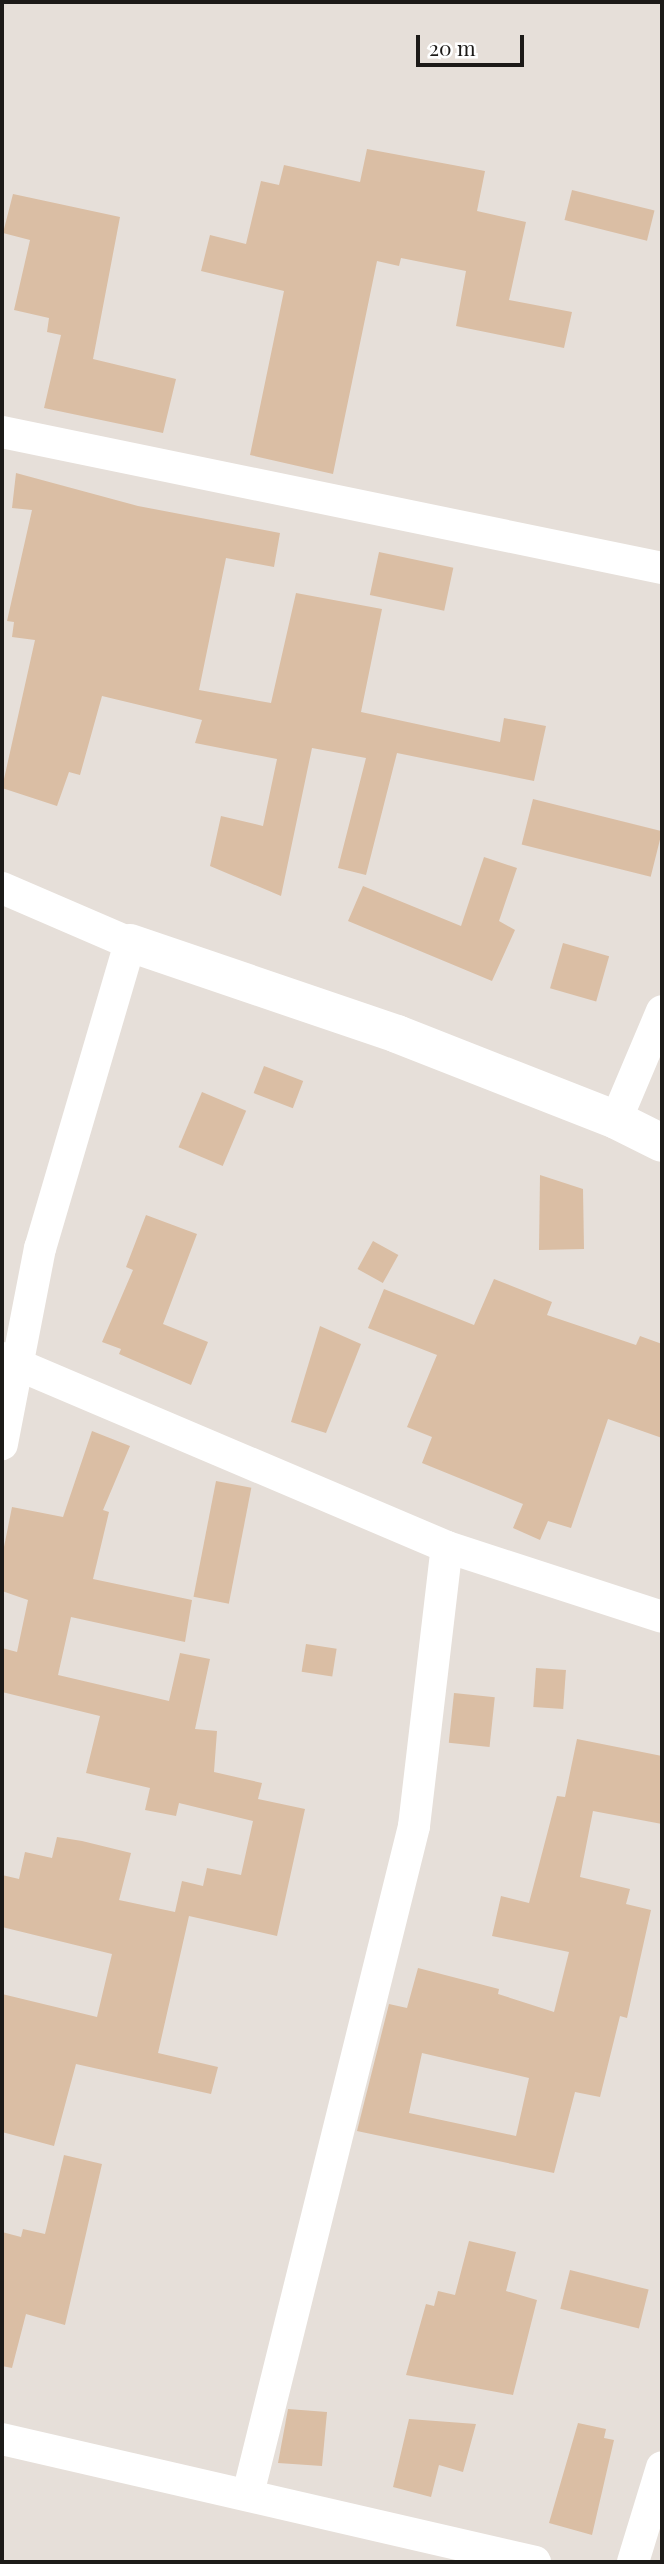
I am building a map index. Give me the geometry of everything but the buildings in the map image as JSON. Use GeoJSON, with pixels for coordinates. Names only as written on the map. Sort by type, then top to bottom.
{"type":"FeatureCollection","features":[{"type":"Feature","properties":{"kind":"street"},"geometry":{"type":"LineString","coordinates":[[2,432],[662,568]]}},
{"type":"Feature","properties":{"kind":"street"},"geometry":{"type":"LineString","coordinates":[[2,888],[130,943],[397,1034],[616,1120],[662,1143]]}},
{"type":"Feature","properties":{"kind":"street"},"geometry":{"type":"LineString","coordinates":[[2,1444],[10,1361],[40,1248],[130,943]]}},
{"type":"Feature","properties":{"kind":"street"},"geometry":{"type":"LineString","coordinates":[[616,1120],[662,1012]]}},
{"type":"Feature","properties":{"kind":"street"},"geometry":{"type":"LineString","coordinates":[[10,1361],[447,1547],[662,1617]]}},
{"type":"Feature","properties":{"kind":"street"},"geometry":{"type":"LineString","coordinates":[[248,2494],[414,1826],[447,1547]]}},
{"type":"Feature","properties":{"kind":"street"},"geometry":{"type":"LineString","coordinates":[[2,2439],[535,2562]]}},
{"type":"Feature","properties":{"kind":"street"},"geometry":{"type":"LineString","coordinates":[[633,2562],[662,2467]]}}]}
